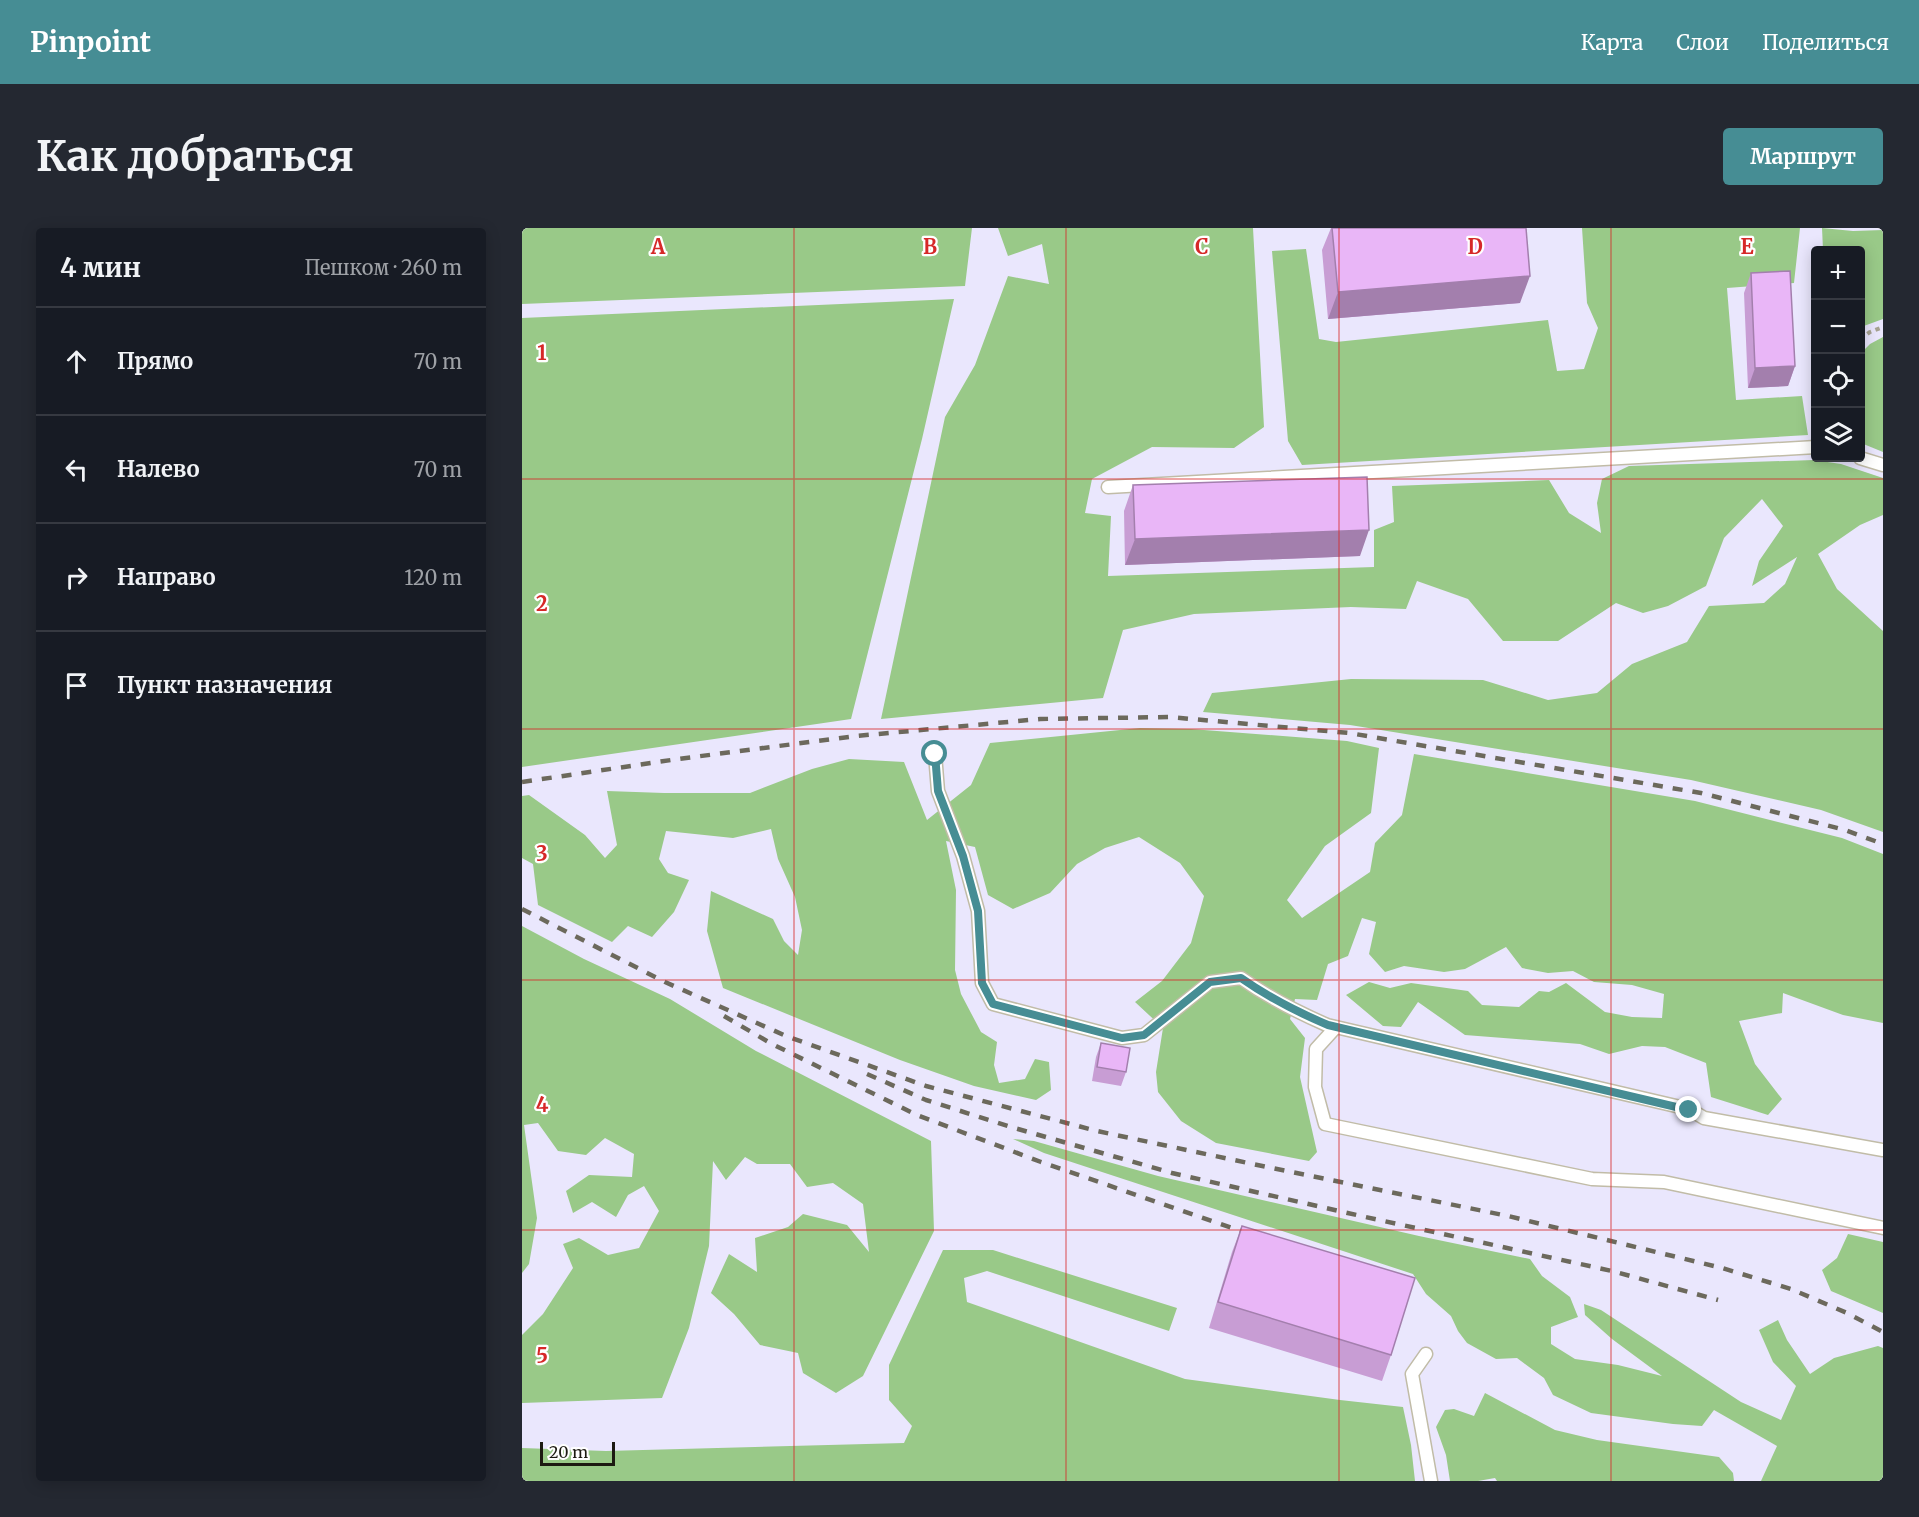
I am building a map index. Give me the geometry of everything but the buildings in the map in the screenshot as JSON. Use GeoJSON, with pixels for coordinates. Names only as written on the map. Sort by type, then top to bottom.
{"type":"FeatureCollection","features":[{"type":"Feature","properties":{"kind":"lane"},"geometry":{"type":"LineString","coordinates":[[1108,487],[1811,447]]}},
{"type":"Feature","properties":{"kind":"lane"},"geometry":{"type":"LineString","coordinates":[[1865,460],[1883,465]]}},
{"type":"Feature","properties":{"kind":"lane"},"geometry":{"type":"LineString","coordinates":[[935,754],[938,791],[963,856],[978,911],[982,983],[993,1004],[1122,1038],[1144,1035],[1210,982],[1241,978],[1262,993],[1297,1012],[1336,1027],[1689,1110],[1704,1118],[1883,1150]]}},
{"type":"Feature","properties":{"kind":"lane"},"geometry":{"type":"LineString","coordinates":[[1336,1027],[1317,1049],[1315,1087],[1324,1124],[1592,1179],[1664,1182],[1883,1228]]}},
{"type":"Feature","properties":{"kind":"lane"},"geometry":{"type":"LineString","coordinates":[[1426,1354],[1412,1374],[1431,1481]]}},
{"type":"Feature","properties":{"kind":"path"},"geometry":{"type":"LineString","coordinates":[[1865,336],[1883,327]]}},
{"type":"Feature","properties":{"kind":"shaded area"},"geometry":{"type":"Polygon","coordinates":[[[522,228],[1883,228],[1883,1481],[522,1481],[522,228]]]}},
{"type":"Feature","properties":{"kind":"green space"},"geometry":{"type":"Polygon","coordinates":[[[522,228],[972,228],[965,286],[522,304],[522,228]]]}},
{"type":"Feature","properties":{"kind":"green space"},"geometry":{"type":"Polygon","coordinates":[[[998,228],[1253,228],[1264,427],[1234,448],[1152,447],[1092,479],[1085,513],[1111,516],[1108,576],[1374,567],[1374,530],[1394,522],[1392,486],[1549,480],[1569,513],[1601,533],[1597,503],[1602,479],[1629,466],[1811,460],[1811,462],[1841,464],[1883,478],[1883,515],[1860,525],[1818,554],[1837,589],[1883,631],[1883,832],[1821,810],[1691,780],[1350,725],[1203,712],[1212,693],[1351,679],[1483,680],[1548,700],[1597,693],[1632,664],[1687,642],[1709,606],[1764,603],[1785,584],[1797,557],[1752,586],[1759,561],[1783,526],[1762,499],[1724,538],[1706,586],[1668,606],[1643,613],[1616,603],[1558,641],[1503,641],[1468,599],[1417,581],[1406,609],[1351,607],[1194,614],[1123,630],[1103,698],[881,719],[945,417],[975,365],[1008,276],[1049,284],[1042,244],[1008,256],[998,228]]]}},
{"type":"Feature","properties":{"kind":"green space"},"geometry":{"type":"Polygon","coordinates":[[[1582,228],[1800,228],[1794,283],[1727,288],[1736,400],[1802,396],[1808,435],[1302,465],[1288,441],[1272,251],[1306,249],[1319,339],[1336,342],[1548,320],[1557,371],[1584,369],[1598,328],[1587,303],[1582,228]]]}},
{"type":"Feature","properties":{"kind":"green space"},"geometry":{"type":"Polygon","coordinates":[[[1822,228],[1853,231],[1883,230],[1883,319],[1865,326],[1865,246],[1823,246],[1822,228]]]}},
{"type":"Feature","properties":{"kind":"green space"},"geometry":{"type":"Polygon","coordinates":[[[954,299],[922,439],[851,719],[522,767],[522,318],[954,299]]]}},
{"type":"Feature","properties":{"kind":"green space"},"geometry":{"type":"Polygon","coordinates":[[[1883,337],[1883,452],[1865,445],[1865,349],[1883,337]]]}},
{"type":"Feature","properties":{"kind":"green space"},"geometry":{"type":"Polygon","coordinates":[[[1140,728],[1191,729],[1347,741],[1379,748],[1371,813],[1325,846],[1287,900],[1302,918],[1370,872],[1375,843],[1402,815],[1414,754],[1695,801],[1842,838],[1883,854],[1883,1023],[1843,1015],[1783,993],[1782,1013],[1739,1021],[1755,1064],[1782,1099],[1768,1115],[1711,1097],[1706,1063],[1665,1047],[1642,1046],[1609,1054],[1580,1044],[1465,1035],[1418,1002],[1401,1027],[1383,1026],[1346,995],[1369,982],[1390,988],[1411,983],[1468,991],[1482,1005],[1519,1007],[1539,991],[1549,992],[1566,983],[1605,1012],[1632,1017],[1662,1018],[1664,994],[1632,985],[1594,982],[1573,971],[1548,973],[1522,968],[1506,947],[1465,969],[1444,972],[1404,966],[1385,972],[1369,954],[1376,922],[1362,918],[1348,956],[1328,964],[1317,1000],[1295,999],[1290,1019],[1305,1038],[1300,1077],[1317,1152],[1309,1161],[1216,1143],[1181,1121],[1158,1092],[1156,1072],[1163,1028],[1135,1002],[1162,981],[1191,943],[1204,896],[1180,863],[1139,837],[1105,848],[1077,864],[1050,893],[1013,909],[988,895],[975,847],[946,841],[956,890],[955,970],[961,994],[981,1032],[997,1042],[994,1065],[999,1083],[1025,1079],[1035,1059],[1049,1062],[1051,1090],[1036,1100],[974,1086],[900,1060],[723,988],[707,931],[711,891],[773,919],[784,941],[798,955],[802,930],[795,897],[778,859],[771,829],[733,838],[666,831],[659,859],[668,873],[689,880],[674,912],[652,937],[628,926],[612,942],[538,905],[533,864],[522,858],[522,796],[529,795],[585,835],[605,858],[617,845],[607,791],[750,793],[812,769],[849,759],[904,762],[927,820],[971,785],[990,743],[1140,728]]]}},
{"type":"Feature","properties":{"kind":"green space"},"geometry":{"type":"Polygon","coordinates":[[[522,926],[584,959],[670,999],[756,1051],[931,1141],[934,1231],[863,1376],[836,1393],[803,1373],[798,1353],[760,1345],[734,1314],[711,1293],[729,1254],[757,1272],[755,1238],[788,1227],[803,1214],[847,1225],[869,1252],[863,1204],[833,1183],[807,1187],[790,1164],[757,1164],[745,1157],[726,1180],[713,1161],[709,1246],[689,1328],[662,1398],[522,1403],[522,1335],[543,1314],[573,1268],[563,1244],[579,1238],[608,1255],[639,1248],[659,1211],[644,1186],[628,1195],[616,1217],[592,1202],[573,1213],[566,1191],[589,1175],[632,1177],[634,1154],[605,1138],[586,1155],[558,1151],[538,1123],[524,1125],[537,1218],[529,1264],[522,1273],[522,926]]]}},
{"type":"Feature","properties":{"kind":"green space"},"geometry":{"type":"Polygon","coordinates":[[[1013,1139],[1034,1141],[1158,1176],[1530,1259],[1542,1276],[1570,1297],[1578,1317],[1551,1327],[1551,1344],[1575,1359],[1618,1365],[1662,1376],[1612,1339],[1585,1315],[1584,1304],[1601,1310],[1741,1402],[1781,1420],[1796,1386],[1773,1362],[1759,1330],[1778,1320],[1787,1340],[1810,1374],[1834,1358],[1878,1346],[1883,1348],[1883,1481],[1761,1481],[1777,1446],[1714,1410],[1702,1426],[1591,1413],[1553,1395],[1544,1378],[1517,1358],[1496,1359],[1467,1343],[1451,1316],[1426,1294],[1413,1274],[1044,1153],[1013,1139]]]}},
{"type":"Feature","properties":{"kind":"green space"},"geometry":{"type":"Polygon","coordinates":[[[1848,1234],[1883,1242],[1883,1313],[1831,1291],[1822,1270],[1837,1258],[1848,1234]]]}},
{"type":"Feature","properties":{"kind":"green space"},"geometry":{"type":"Polygon","coordinates":[[[943,1250],[993,1250],[1177,1308],[1169,1331],[987,1271],[964,1278],[967,1302],[1185,1379],[1403,1407],[1411,1445],[1415,1481],[522,1481],[522,1448],[606,1451],[904,1443],[912,1426],[889,1400],[889,1365],[943,1250]]]}},
{"type":"Feature","properties":{"kind":"green space"},"geometry":{"type":"Polygon","coordinates":[[[1485,1393],[1555,1430],[1597,1440],[1719,1457],[1733,1473],[1734,1481],[1497,1481],[1495,1478],[1478,1481],[1450,1481],[1446,1455],[1436,1427],[1445,1410],[1454,1409],[1474,1416],[1485,1393]]]}},
{"type":"Feature","properties":{"kind":"railway"},"geometry":{"type":"LineString","coordinates":[[522,782],[856,736],[1040,719],[1169,717],[1349,733],[1701,793],[1845,830],[1883,844]]}},
{"type":"Feature","properties":{"kind":"railway"},"geometry":{"type":"LineString","coordinates":[[522,909],[665,982],[786,1036],[926,1086],[1097,1131],[1508,1216],[1722,1268],[1791,1289],[1847,1313],[1883,1332]]}},
{"type":"Feature","properties":{"kind":"railway"},"geometry":{"type":"LineString","coordinates":[[724,1016],[772,1044],[917,1115],[1041,1162],[1255,1236]]}},
{"type":"Feature","properties":{"kind":"railway"},"geometry":{"type":"LineString","coordinates":[[867,1074],[926,1100],[1172,1173],[1612,1271],[1718,1300]]}},
{"type":"Feature","properties":{"kind":"route"},"geometry":{"type":"LineString","coordinates":[[935,754],[938,791],[963,856],[978,911],[982,983],[993,1004],[1122,1038],[1144,1035],[1210,982],[1241,978],[1262,993],[1297,1012],[1328,1025],[1689,1110]]}}]}
